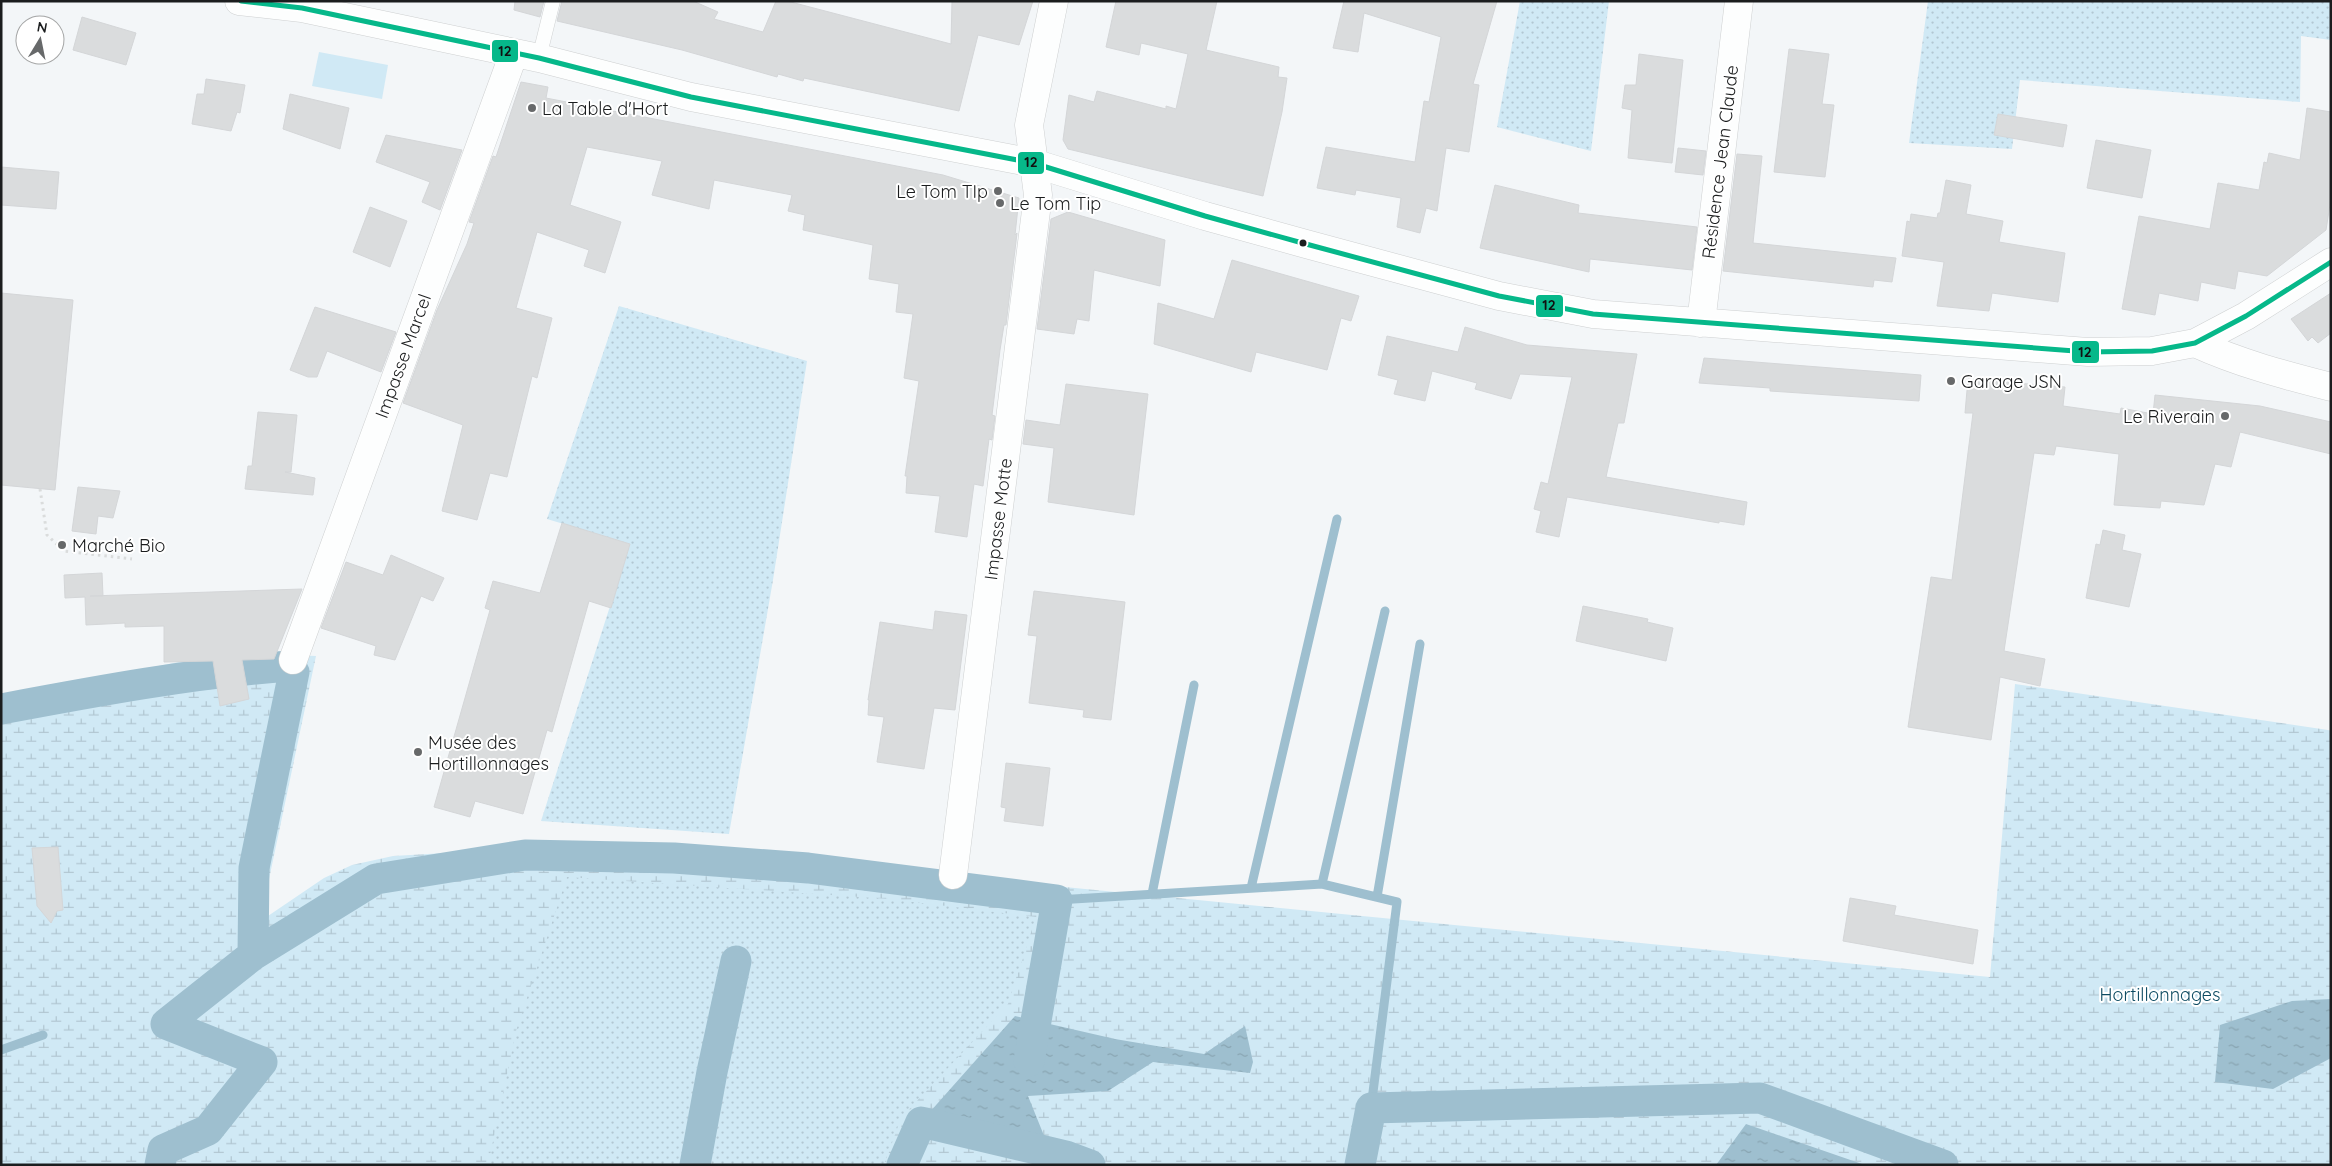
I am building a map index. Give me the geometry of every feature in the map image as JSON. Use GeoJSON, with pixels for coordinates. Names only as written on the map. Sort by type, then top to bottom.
{"type":"FeatureCollection","features":[{"type":"Feature","properties":{"kind":"street"},"geometry":{"type":"LineString","coordinates":[[239,1],[302,8],[526,56],[691,97],[1033,162],[1205,216],[1499,296],[1592,314],[2088,352],[2152,351],[2195,343],[2246,316],[2331,262]]}},
{"type":"Feature","properties":{"kind":"street","name":"Impasse Motte"},"geometry":{"type":"LineString","coordinates":[[953,875],[1038,195],[1029,125],[1054,1]]}},
{"type":"Feature","properties":{"kind":"street","name":"Résidence Jean Claude"},"geometry":{"type":"LineString","coordinates":[[1701,323],[1739,1]]}},
{"type":"Feature","properties":{"kind":"street","name":"Impasse Marcel"},"geometry":{"type":"LineString","coordinates":[[293,660],[526,56]]}},
{"type":"Feature","properties":{"kind":"street"},"geometry":{"type":"LineString","coordinates":[[2195,343],[2221,355],[2266,370],[2331,387]]}},
{"type":"Feature","properties":{"kind":"lane"},"geometry":{"type":"LineString","coordinates":[[526,56],[553,1]]}},
{"type":"Feature","properties":{"kind":"path"},"geometry":{"type":"LineString","coordinates":[[40,489],[47,536],[64,551],[132,559]]}},
{"type":"Feature","properties":{"kind":"green space"},"geometry":{"type":"Polygon","coordinates":[[[1520,1],[1609,1],[1591,151],[1497,127],[1520,1]]]}},
{"type":"Feature","properties":{"kind":"green space"},"geometry":{"type":"Polygon","coordinates":[[[1928,1],[2331,1],[2331,40],[2301,36],[2300,102],[2020,80],[2012,149],[1909,143],[1928,1]]]}},
{"type":"Feature","properties":{"kind":"green space"},"geometry":{"type":"Polygon","coordinates":[[[319,52],[388,65],[382,99],[312,86],[319,52]]]}},
{"type":"Feature","properties":{"kind":"green space"},"geometry":{"type":"Polygon","coordinates":[[[619,306],[807,361],[773,580],[729,834],[541,821],[630,544],[547,519],[619,306]]]}},
{"type":"Feature","properties":{"kind":"green space","name":"Hortillonnages"},"geometry":{"type":"Polygon","coordinates":[[[267,654],[316,656],[264,903],[265,918],[324,878],[352,865],[393,856],[514,849],[972,878],[1990,977],[2015,684],[2328,730],[2331,731],[2331,1165],[1,1165],[1,697],[184,661],[267,654]]]}},
{"type":"Feature","properties":{"kind":"green space"},"geometry":{"type":"Polygon","coordinates":[[[567,877],[889,899],[1036,917],[1008,1004],[901,1118],[884,1165],[488,1165],[516,1031],[567,877]]]}},
{"type":"Feature","properties":{"kind":"water"},"geometry":{"type":"Polygon","coordinates":[[[2331,999],[2331,1058],[2273,1089],[2215,1082],[2220,1025],[2292,1001],[2331,999]]]}},
{"type":"Feature","properties":{"kind":"water"},"geometry":{"type":"Polygon","coordinates":[[[1015,1016],[1115,1039],[1204,1054],[1245,1026],[1253,1062],[1250,1073],[1153,1062],[1108,1091],[1028,1096],[1051,1153],[921,1122],[1015,1016]]]}},
{"type":"Feature","properties":{"kind":"water"},"geometry":{"type":"Polygon","coordinates":[[[1746,1124],[1865,1165],[1716,1165],[1746,1124]]]}},
{"type":"Feature","properties":{"kind":"building"},"geometry":{"type":"Polygon","coordinates":[[[515,1],[544,1],[540,17],[514,10],[515,1]]]}},
{"type":"Feature","properties":{"kind":"building"},"geometry":{"type":"Polygon","coordinates":[[[562,1],[693,1],[718,12],[714,19],[763,32],[776,1],[787,1],[951,44],[952,1],[1033,1],[1019,45],[978,35],[959,111],[804,78],[803,81],[778,74],[777,77],[682,50],[557,21],[562,1]]]}},
{"type":"Feature","properties":{"kind":"building"},"geometry":{"type":"Polygon","coordinates":[[[1116,1],[1217,1],[1206,50],[1279,67],[1278,77],[1287,78],[1282,112],[1263,196],[1068,149],[1063,140],[1069,95],[1094,102],[1097,91],[1166,109],[1166,106],[1176,109],[1188,54],[1141,43],[1139,55],[1106,47],[1116,1]]]}},
{"type":"Feature","properties":{"kind":"building"},"geometry":{"type":"Polygon","coordinates":[[[1344,1],[1497,1],[1473,84],[1479,85],[1469,152],[1446,148],[1437,211],[1426,208],[1420,233],[1397,227],[1401,198],[1356,190],[1355,195],[1317,188],[1326,147],[1415,162],[1424,101],[1429,102],[1441,37],[1364,13],[1358,52],[1333,48],[1344,1]]]}},
{"type":"Feature","properties":{"kind":"building"},"geometry":{"type":"Polygon","coordinates":[[[82,17],[136,33],[126,65],[73,50],[82,17]]]}},
{"type":"Feature","properties":{"kind":"building"},"geometry":{"type":"Polygon","coordinates":[[[1789,49],[1829,54],[1822,104],[1834,105],[1825,177],[1774,172],[1789,49]]]}},
{"type":"Feature","properties":{"kind":"building"},"geometry":{"type":"Polygon","coordinates":[[[1639,54],[1683,60],[1672,163],[1628,158],[1632,110],[1622,108],[1625,85],[1636,85],[1639,54]]]}},
{"type":"Feature","properties":{"kind":"building"},"geometry":{"type":"Polygon","coordinates":[[[206,79],[245,85],[240,113],[237,112],[231,131],[192,124],[197,94],[204,94],[206,79]]]}},
{"type":"Feature","properties":{"kind":"building"},"geometry":{"type":"Polygon","coordinates":[[[521,82],[548,87],[546,98],[943,175],[1019,198],[1015,235],[1017,233],[1006,325],[1004,325],[1000,350],[992,415],[995,416],[992,440],[989,439],[983,486],[974,484],[967,537],[935,532],[940,496],[906,493],[907,476],[905,476],[919,381],[904,378],[913,314],[896,312],[899,284],[869,279],[873,245],[803,230],[805,215],[788,211],[792,195],[714,180],[709,209],[652,195],[662,161],[587,147],[570,205],[621,222],[605,273],[584,266],[589,250],[537,232],[516,308],[552,318],[537,378],[532,376],[507,477],[490,473],[477,520],[442,511],[463,425],[403,403],[437,310],[467,244],[474,223],[469,222],[493,156],[496,157],[521,82]]]}},
{"type":"Feature","properties":{"kind":"building"},"geometry":{"type":"Polygon","coordinates":[[[290,94],[349,108],[340,149],[283,129],[290,94]]]}},
{"type":"Feature","properties":{"kind":"building"},"geometry":{"type":"Polygon","coordinates":[[[2307,108],[2331,112],[2331,198],[2326,230],[2267,276],[2238,271],[2235,289],[2201,282],[2198,301],[2159,293],[2155,315],[2122,309],[2139,216],[2210,229],[2218,183],[2259,190],[2264,162],[2267,163],[2269,153],[2300,160],[2307,108]]]}},
{"type":"Feature","properties":{"kind":"building"},"geometry":{"type":"Polygon","coordinates":[[[1998,114],[2067,125],[2063,147],[1994,135],[1998,114]]]}},
{"type":"Feature","properties":{"kind":"building"},"geometry":{"type":"Polygon","coordinates":[[[386,135],[462,150],[440,210],[422,202],[430,182],[376,162],[386,135]]]}},
{"type":"Feature","properties":{"kind":"building"},"geometry":{"type":"Polygon","coordinates":[[[2096,140],[2151,150],[2142,198],[2087,188],[2096,140]]]}},
{"type":"Feature","properties":{"kind":"building"},"geometry":{"type":"Polygon","coordinates":[[[1678,148],[1706,151],[1703,175],[1675,172],[1678,148]]]}},
{"type":"Feature","properties":{"kind":"building"},"geometry":{"type":"Polygon","coordinates":[[[1737,154],[1762,156],[1753,243],[1896,258],[1892,282],[1874,280],[1873,287],[1723,271],[1737,154]]]}},
{"type":"Feature","properties":{"kind":"building"},"geometry":{"type":"Polygon","coordinates":[[[1,167],[59,172],[56,209],[1,205],[1,167]]]}},
{"type":"Feature","properties":{"kind":"building"},"geometry":{"type":"Polygon","coordinates":[[[1946,180],[1971,185],[1966,214],[2003,221],[1999,242],[2065,253],[2058,302],[1992,293],[1989,311],[1937,306],[1944,262],[1902,256],[1907,221],[1910,222],[1911,214],[1937,218],[1938,213],[1940,213],[1946,180]]]}},
{"type":"Feature","properties":{"kind":"building"},"geometry":{"type":"Polygon","coordinates":[[[1495,185],[1579,205],[1578,213],[1697,227],[1692,270],[1590,259],[1589,272],[1480,248],[1495,185]]]}},
{"type":"Feature","properties":{"kind":"building"},"geometry":{"type":"Polygon","coordinates":[[[370,207],[407,221],[390,267],[353,252],[370,207]]]}},
{"type":"Feature","properties":{"kind":"building"},"geometry":{"type":"Polygon","coordinates":[[[1068,212],[1165,240],[1160,286],[1094,270],[1089,321],[1077,319],[1074,334],[1037,329],[1051,219],[1068,212]]]}},
{"type":"Feature","properties":{"kind":"building"},"geometry":{"type":"Polygon","coordinates":[[[1232,260],[1359,296],[1351,321],[1341,318],[1327,370],[1256,352],[1251,372],[1154,344],[1158,303],[1214,319],[1232,260]]]}},
{"type":"Feature","properties":{"kind":"building"},"geometry":{"type":"Polygon","coordinates":[[[1,293],[73,300],[55,490],[1,485],[1,293]]]}},
{"type":"Feature","properties":{"kind":"building"},"geometry":{"type":"Polygon","coordinates":[[[2331,293],[2331,333],[2318,343],[2312,337],[2308,341],[2291,319],[2331,293]]]}},
{"type":"Feature","properties":{"kind":"building"},"geometry":{"type":"Polygon","coordinates":[[[315,307],[396,332],[381,372],[327,351],[317,377],[308,377],[290,370],[315,307]]]}},
{"type":"Feature","properties":{"kind":"building"},"geometry":{"type":"Polygon","coordinates":[[[1465,327],[1527,345],[1637,354],[1624,423],[1618,423],[1606,477],[1747,502],[1744,525],[1719,521],[1719,523],[1567,497],[1559,537],[1536,532],[1541,511],[1534,509],[1541,482],[1548,484],[1572,377],[1520,374],[1511,399],[1475,389],[1477,383],[1432,371],[1425,401],[1394,394],[1398,380],[1378,375],[1387,336],[1458,352],[1465,327]]]}},
{"type":"Feature","properties":{"kind":"building"},"geometry":{"type":"Polygon","coordinates":[[[1704,358],[1921,375],[1919,401],[1770,391],[1770,388],[1699,383],[1704,358]]]}},
{"type":"Feature","properties":{"kind":"building"},"geometry":{"type":"Polygon","coordinates":[[[1968,379],[2065,387],[2063,406],[2120,414],[2121,408],[2153,414],[2155,395],[2260,406],[2331,422],[2331,454],[2240,432],[2231,467],[2215,464],[2204,505],[2161,501],[2160,508],[2114,505],[2119,454],[2056,446],[2054,455],[2034,453],[2004,651],[2045,659],[2040,686],[2000,677],[1991,740],[1908,727],[1931,577],[1952,580],[1973,413],[1965,413],[1968,379]]]}},
{"type":"Feature","properties":{"kind":"building"},"geometry":{"type":"Polygon","coordinates":[[[1066,384],[1148,394],[1134,515],[1048,502],[1054,448],[1023,444],[1026,420],[1060,425],[1066,384]]]}},
{"type":"Feature","properties":{"kind":"building"},"geometry":{"type":"Polygon","coordinates":[[[258,412],[297,415],[291,472],[285,472],[315,478],[313,495],[245,489],[248,466],[252,466],[258,412]]]}},
{"type":"Feature","properties":{"kind":"building"},"geometry":{"type":"Polygon","coordinates":[[[78,487],[120,491],[113,518],[98,516],[96,534],[72,531],[78,487]]]}},
{"type":"Feature","properties":{"kind":"building"},"geometry":{"type":"Polygon","coordinates":[[[562,523],[630,544],[611,608],[589,601],[552,732],[547,730],[523,814],[475,801],[470,817],[434,807],[490,610],[485,608],[493,581],[540,593],[562,523]]]}},
{"type":"Feature","properties":{"kind":"building"},"geometry":{"type":"Polygon","coordinates":[[[2103,530],[2125,535],[2122,550],[2141,554],[2129,607],[2086,598],[2096,544],[2100,545],[2103,530]]]}},
{"type":"Feature","properties":{"kind":"building"},"geometry":{"type":"Polygon","coordinates":[[[391,555],[444,578],[433,601],[421,596],[395,660],[374,655],[376,646],[321,628],[346,562],[383,575],[391,555]]]}},
{"type":"Feature","properties":{"kind":"building"},"geometry":{"type":"Polygon","coordinates":[[[102,573],[103,596],[302,589],[274,659],[242,660],[249,699],[220,706],[213,661],[164,662],[164,626],[125,627],[125,623],[86,625],[85,597],[65,598],[64,575],[102,573]]]}},
{"type":"Feature","properties":{"kind":"building"},"geometry":{"type":"Polygon","coordinates":[[[1034,591],[1125,602],[1111,720],[1083,717],[1084,710],[1029,703],[1037,636],[1028,635],[1034,591]]]}},
{"type":"Feature","properties":{"kind":"building"},"geometry":{"type":"Polygon","coordinates":[[[1583,606],[1648,619],[1647,622],[1673,628],[1666,661],[1576,641],[1583,606]]]}},
{"type":"Feature","properties":{"kind":"building"},"geometry":{"type":"Polygon","coordinates":[[[935,611],[967,615],[955,710],[934,708],[924,769],[877,762],[884,717],[868,715],[868,700],[880,622],[933,630],[935,611]]]}},
{"type":"Feature","properties":{"kind":"building"},"geometry":{"type":"Polygon","coordinates":[[[1006,763],[1050,768],[1043,826],[1004,821],[1006,808],[1001,807],[1006,763]]]}},
{"type":"Feature","properties":{"kind":"building"},"geometry":{"type":"Polygon","coordinates":[[[58,847],[63,910],[57,911],[51,923],[37,906],[32,848],[58,847]]]}},
{"type":"Feature","properties":{"kind":"building"},"geometry":{"type":"Polygon","coordinates":[[[1850,898],[1896,906],[1894,915],[1978,930],[1973,964],[1843,941],[1850,898]]]}},
{"type":"Feature","properties":{"kind":"waterway"},"geometry":{"type":"LineString","coordinates":[[1251,888],[1337,519]]}},
{"type":"Feature","properties":{"kind":"waterway"},"geometry":{"type":"LineString","coordinates":[[1322,884],[1385,611]]}},
{"type":"Feature","properties":{"kind":"waterway"},"geometry":{"type":"LineString","coordinates":[[1377,897],[1420,644]]}},
{"type":"Feature","properties":{"kind":"waterway"},"geometry":{"type":"LineString","coordinates":[[1,709],[181,678],[290,666],[294,672],[254,868],[253,955]]}},
{"type":"Feature","properties":{"kind":"waterway"},"geometry":{"type":"LineString","coordinates":[[1152,894],[1194,685]]}},
{"type":"Feature","properties":{"kind":"waterway"},"geometry":{"type":"LineString","coordinates":[[160,1165],[163,1150],[208,1130],[262,1062],[166,1024],[253,955],[376,879],[525,855],[674,858],[808,868],[1057,900],[1029,1061]]}},
{"type":"Feature","properties":{"kind":"waterway"},"geometry":{"type":"LineString","coordinates":[[1057,900],[1322,884],[1397,902],[1371,1108]]}},
{"type":"Feature","properties":{"kind":"waterway"},"geometry":{"type":"LineString","coordinates":[[695,1165],[712,1072],[736,961]]}},
{"type":"Feature","properties":{"kind":"waterway"},"geometry":{"type":"LineString","coordinates":[[1,1050],[43,1035]]}},
{"type":"Feature","properties":{"kind":"waterway"},"geometry":{"type":"LineString","coordinates":[[1360,1165],[1371,1108],[1760,1098],[1943,1165]]}},
{"type":"Feature","properties":{"kind":"waterway"},"geometry":{"type":"LineString","coordinates":[[902,1165],[921,1122],[1066,1156],[1090,1165]]}},
{"type":"Feature","properties":{"kind":"transit line","name":"12"},"geometry":{"type":"LineString","coordinates":[[241,1],[302,8],[539,58],[691,97],[1033,163],[1205,216],[1306,244],[1499,296],[1593,314],[2088,352],[2152,351],[2195,343],[2246,316],[2331,262]]}},
{"type":"Feature","properties":{"kind":"place","name":"La Table d'Hort"},"geometry":{"type":"Point","coordinates":[532,108]}},
{"type":"Feature","properties":{"kind":"place","name":"Le Tom TIp"},"geometry":{"type":"Point","coordinates":[998,191]}},
{"type":"Feature","properties":{"kind":"place","name":"Le Tom Tip"},"geometry":{"type":"Point","coordinates":[1000,203]}},
{"type":"Feature","properties":{"kind":"place","name":"Garage JSN"},"geometry":{"type":"Point","coordinates":[1951,381]}},
{"type":"Feature","properties":{"kind":"place","name":"Le Riverain"},"geometry":{"type":"Point","coordinates":[2225,416]}},
{"type":"Feature","properties":{"kind":"place","name":"Marché Bio"},"geometry":{"type":"Point","coordinates":[62,545]}},
{"type":"Feature","properties":{"kind":"place","name":"Musée des Hortillonnages"},"geometry":{"type":"Point","coordinates":[418,752]}}]}
